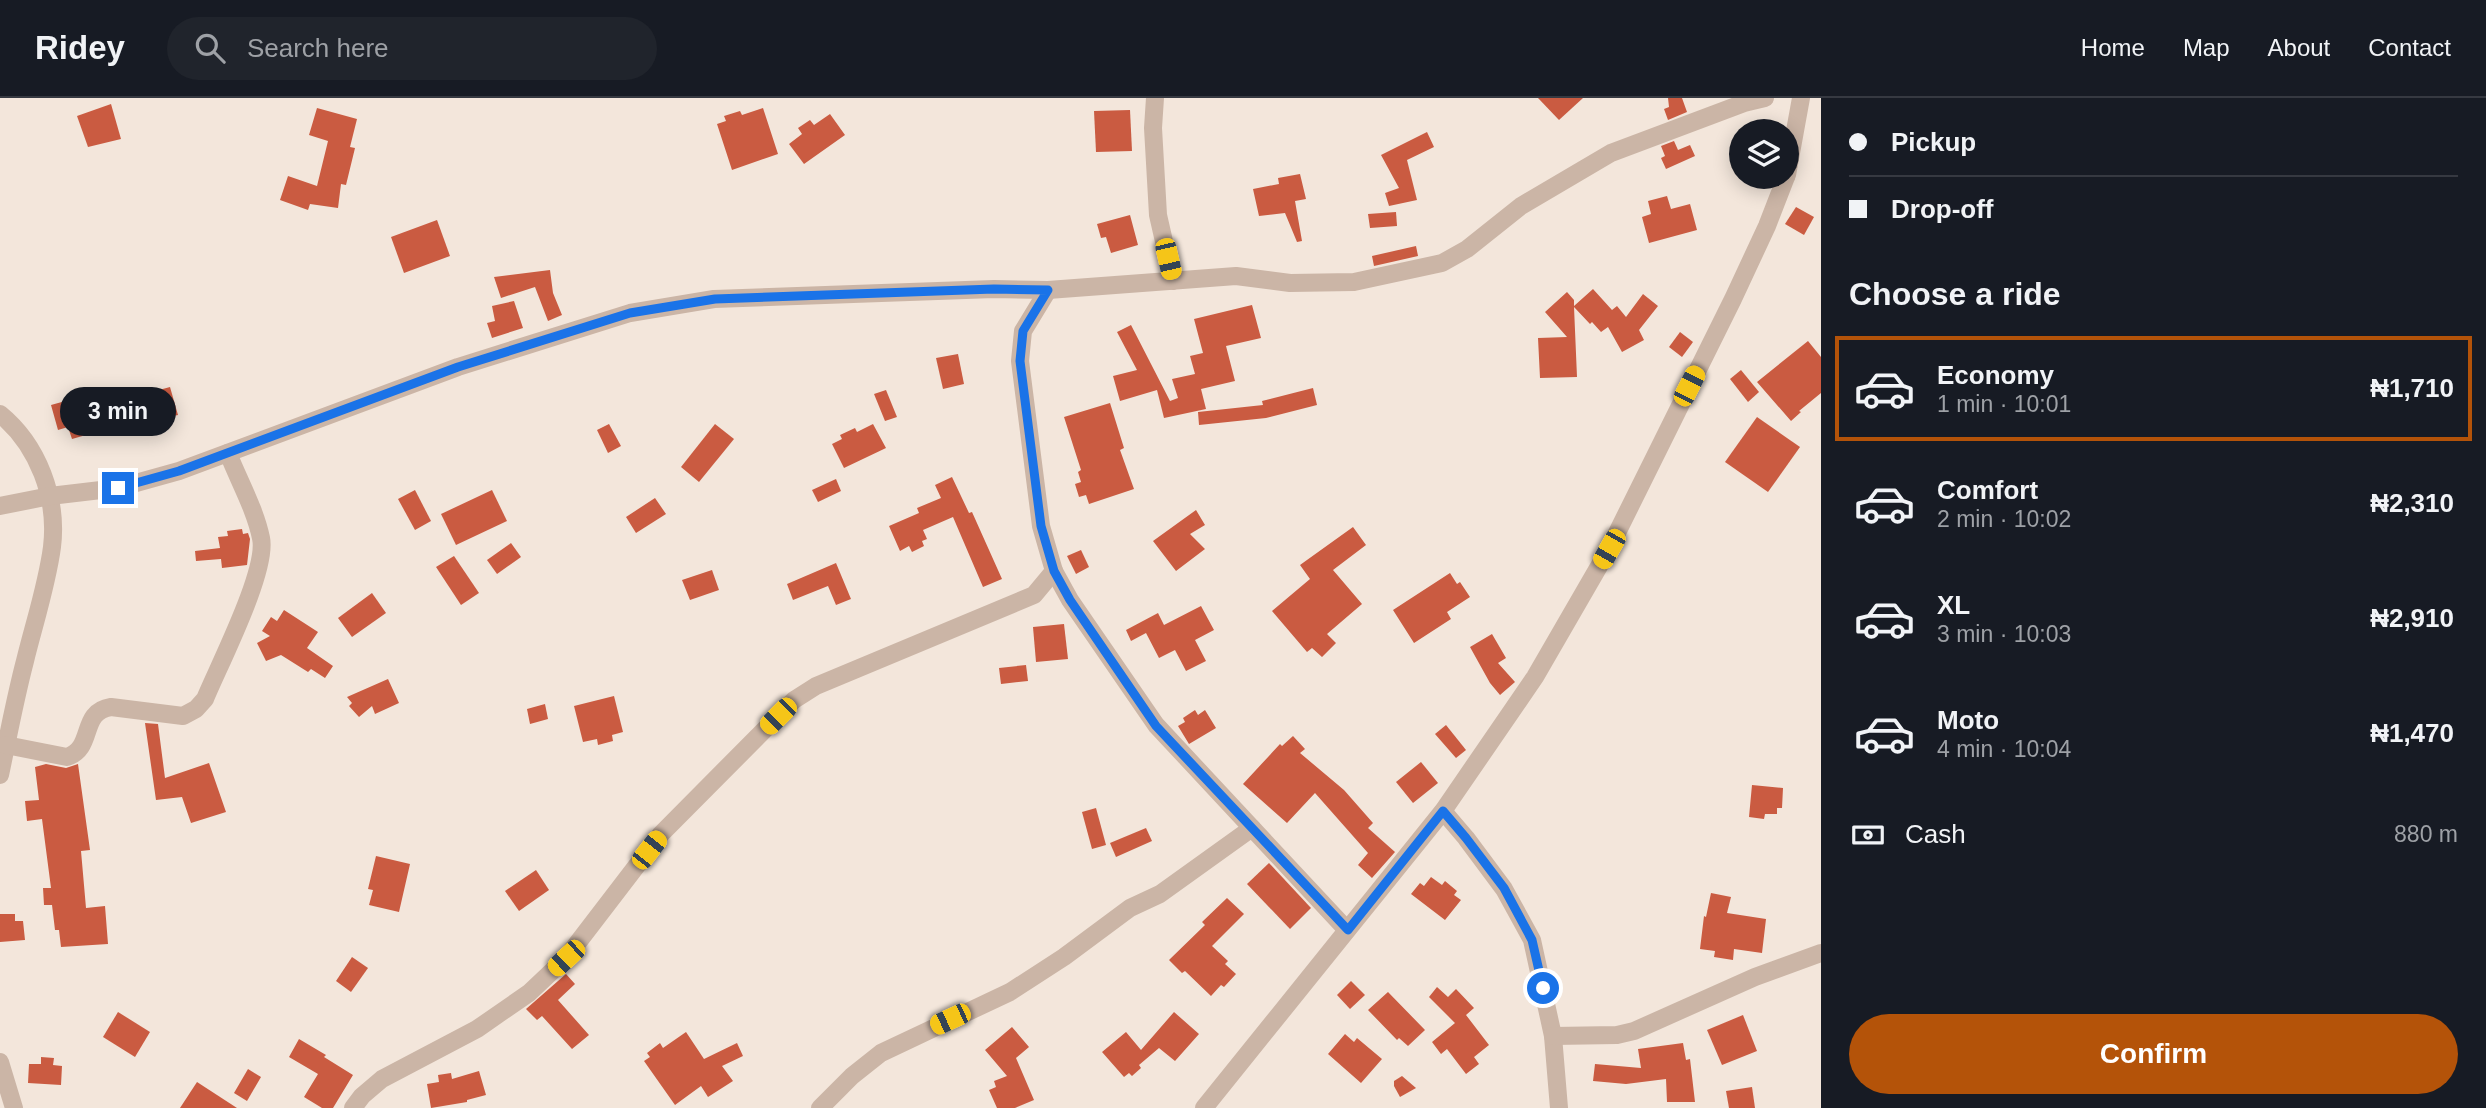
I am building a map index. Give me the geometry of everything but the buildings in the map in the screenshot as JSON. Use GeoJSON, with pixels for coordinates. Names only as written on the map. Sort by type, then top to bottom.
{"type":"FeatureCollection","features":[{"type":"Feature","properties":{"kind":"street"},"geometry":{"type":"LineString","coordinates":[[1155,98],[1153,128],[1158,215],[1173,281]]}},
{"type":"Feature","properties":{"kind":"street"},"geometry":{"type":"LineString","coordinates":[[0,506],[50,496],[118,488],[179,471],[458,367],[630,313],[651,309],[715,299],[994,289],[1048,290],[1236,276],[1290,283],[1354,282],[1443,263],[1467,250],[1521,206],[1611,153],[1744,103],[1765,98]]}},
{"type":"Feature","properties":{"kind":"street"},"geometry":{"type":"LineString","coordinates":[[1797,119],[1801,98]]}},
{"type":"Feature","properties":{"kind":"street"},"geometry":{"type":"LineString","coordinates":[[1204,1108],[1443,811],[1535,677],[1609,549],[1733,299],[1781,189]]}},
{"type":"Feature","properties":{"kind":"street"},"geometry":{"type":"LineString","coordinates":[[1048,290],[1023,331],[1020,361],[1041,526],[1054,571],[1070,600],[1156,726],[1348,930]]}},
{"type":"Feature","properties":{"kind":"street"},"geometry":{"type":"LineString","coordinates":[[0,414],[25,439],[50,496],[52,545],[12,710],[0,775]]}},
{"type":"Feature","properties":{"kind":"street"},"geometry":{"type":"LineString","coordinates":[[6,745],[67,757],[75,755],[81,748],[94,714],[101,709],[111,707],[183,716],[196,709],[205,699],[254,584],[261,557],[262,540],[228,453]]}},
{"type":"Feature","properties":{"kind":"street"},"geometry":{"type":"LineString","coordinates":[[352,1108],[382,1079],[477,1030],[529,993],[566,958],[661,834],[794,700],[816,686],[1034,595],[1054,571]]}},
{"type":"Feature","properties":{"kind":"street"},"geometry":{"type":"LineString","coordinates":[[1034,595],[1070,600]]}},
{"type":"Feature","properties":{"kind":"street"},"geometry":{"type":"LineString","coordinates":[[1443,811],[1504,888],[1532,940],[1553,1036],[1559,1108]]}},
{"type":"Feature","properties":{"kind":"street"},"geometry":{"type":"LineString","coordinates":[[820,1108],[852,1076],[881,1053],[1010,992],[1064,957],[1130,908],[1160,894],[1252,828]]}},
{"type":"Feature","properties":{"kind":"street"},"geometry":{"type":"LineString","coordinates":[[1553,1036],[1617,1035],[1634,1031],[1755,976],[1821,953]]}},
{"type":"Feature","properties":{"kind":"street"},"geometry":{"type":"LineString","coordinates":[[0,1062],[14,1108]]}},
{"type":"Feature","properties":{"kind":"route"},"geometry":{"type":"LineString","coordinates":[[118,488],[179,471],[458,367],[630,313],[672,304],[715,299],[994,289],[1048,290],[1023,331],[1020,361],[1041,526],[1054,571],[1070,600],[1156,726],[1348,930],[1443,811],[1504,888],[1532,940],[1543,988]]}}]}
